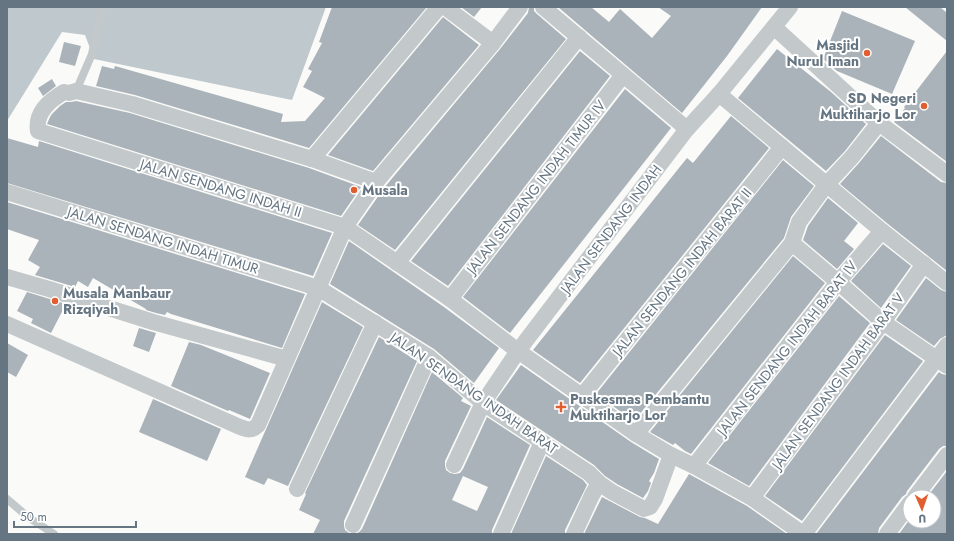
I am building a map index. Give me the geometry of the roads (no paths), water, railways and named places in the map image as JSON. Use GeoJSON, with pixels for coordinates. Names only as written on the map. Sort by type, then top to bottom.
{"type":"FeatureCollection","features":[{"type":"Feature","properties":{"kind":"street"},"geometry":{"type":"LineString","coordinates":[[312,159],[438,7]]}},
{"type":"Feature","properties":{"kind":"street"},"geometry":{"type":"LineString","coordinates":[[445,7],[492,43]]}},
{"type":"Feature","properties":{"kind":"street"},"geometry":{"type":"LineString","coordinates":[[7,324],[240,427],[249,430],[255,428],[258,425],[345,227],[376,182],[492,43],[520,7]]}},
{"type":"Feature","properties":{"kind":"street"},"geometry":{"type":"LineString","coordinates":[[544,7],[687,129]]}},
{"type":"Feature","properties":{"kind":"street","name":"JALAN SENDANG INDAH"},"geometry":{"type":"LineString","coordinates":[[454,465],[483,403],[518,351],[687,129],[719,94],[790,7]]}},
{"type":"Feature","properties":{"kind":"street"},"geometry":{"type":"LineString","coordinates":[[774,27],[879,123],[947,174]]}},
{"type":"Feature","properties":{"kind":"street"},"geometry":{"type":"LineString","coordinates":[[397,262],[579,37]]}},
{"type":"Feature","properties":{"kind":"street","name":"JALAN SENDANG INDAH TIMUR IV"},"geometry":{"type":"LineString","coordinates":[[450,299],[623,75]]}},
{"type":"Feature","properties":{"kind":"street"},"geometry":{"type":"LineString","coordinates":[[76,91],[132,104],[312,159],[376,182]]}},
{"type":"Feature","properties":{"kind":"street","name":"JALAN SENDANG INDAH II"},"geometry":{"type":"LineString","coordinates":[[76,91],[69,93],[64,92],[46,105],[38,121],[38,131],[345,227],[450,299],[518,351],[636,434],[752,498],[803,534]]}},
{"type":"Feature","properties":{"kind":"street"},"geometry":{"type":"LineString","coordinates":[[719,94],[882,231],[947,283]]}},
{"type":"Feature","properties":{"kind":"street"},"geometry":{"type":"LineString","coordinates":[[636,434],[792,243],[799,222],[826,184],[852,157],[879,123]]}},
{"type":"Feature","properties":{"kind":"street","name":"JALAN SENDANG INDAH BARAT II"},"geometry":{"type":"LineString","coordinates":[[582,396],[782,147]]}},
{"type":"Feature","properties":{"kind":"street","name":"JALAN SENDANG INDAH TIMUR"},"geometry":{"type":"LineString","coordinates":[[7,192],[318,288]]}},
{"type":"Feature","properties":{"kind":"street","name":"JALAN SENDANG INDAH BARAT IV"},"geometry":{"type":"LineString","coordinates":[[694,466],[838,282],[882,231]]}},
{"type":"Feature","properties":{"kind":"street"},"geometry":{"type":"LineString","coordinates":[[792,243],[883,322],[941,362]]}},
{"type":"Feature","properties":{"kind":"street","name":"JALAN SENDANG INDAH BARAT V"},"geometry":{"type":"LineString","coordinates":[[752,498],[883,322],[924,264]]}},
{"type":"Feature","properties":{"kind":"street"},"geometry":{"type":"LineString","coordinates":[[7,277],[153,322],[287,359]]}},
{"type":"Feature","properties":{"kind":"street","name":"JALAN SENDANG INDAH BARAT"},"geometry":{"type":"LineString","coordinates":[[318,288],[429,357],[483,403],[589,473],[599,483],[612,492],[644,509],[650,506],[655,498],[672,455]]}},
{"type":"Feature","properties":{"kind":"street"},"geometry":{"type":"LineString","coordinates":[[297,489],[375,323]]}},
{"type":"Feature","properties":{"kind":"street"},"geometry":{"type":"LineString","coordinates":[[803,534],[941,362],[947,345]]}},
{"type":"Feature","properties":{"kind":"street"},"geometry":{"type":"LineString","coordinates":[[353,525],[429,357]]}},
{"type":"Feature","properties":{"kind":"street"},"geometry":{"type":"LineString","coordinates":[[501,534],[542,442]]}},
{"type":"Feature","properties":{"kind":"street"},"geometry":{"type":"LineString","coordinates":[[921,489],[947,455]]}},
{"type":"Feature","properties":{"kind":"street"},"geometry":{"type":"LineString","coordinates":[[574,534],[592,494],[599,483]]}},
{"type":"Feature","properties":{"kind":"street"},"geometry":{"type":"LineString","coordinates":[[887,534],[902,514]]}},
{"type":"Feature","properties":{"kind":"lane"},"geometry":{"type":"LineString","coordinates":[[76,91],[92,54],[102,7]]}},
{"type":"Feature","properties":{"kind":"lane"},"geometry":{"type":"LineString","coordinates":[[7,499],[28,517],[54,534]]}},
{"type":"Feature","properties":{"kind":"place","name":"Masjid Nurul Iman"},"geometry":{"type":"Point","coordinates":[867,53]}},
{"type":"Feature","properties":{"kind":"place","name":"SD Negeri Muktiharjo Lor"},"geometry":{"type":"Point","coordinates":[924,106]}},
{"type":"Feature","properties":{"kind":"place","name":"Musala"},"geometry":{"type":"Point","coordinates":[354,190]}},
{"type":"Feature","properties":{"kind":"place","name":"Musala Manbaur Rizqiyah"},"geometry":{"type":"Point","coordinates":[55,301]}},
{"type":"Feature","properties":{"kind":"place","name":"Puskesmas Pembantu Muktiharjo Lor"},"geometry":{"type":"Point","coordinates":[561,407]}}]}
